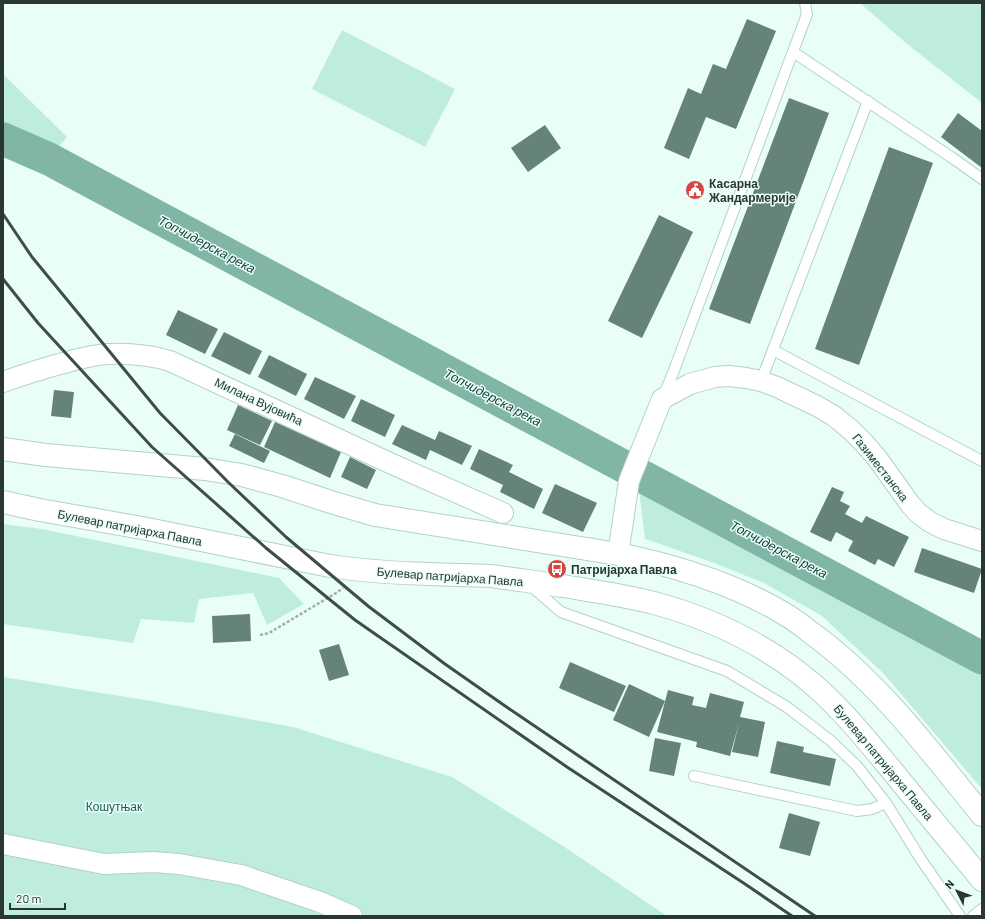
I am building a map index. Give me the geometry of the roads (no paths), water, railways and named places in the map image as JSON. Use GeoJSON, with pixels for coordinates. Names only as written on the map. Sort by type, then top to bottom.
{"type":"FeatureCollection","features":[{"type":"Feature","properties":{"kind":"main road"},"geometry":{"type":"LineString","coordinates":[[3,449],[46,455],[205,469],[242,475],[375,515],[618,554],[644,559],[711,579],[756,598],[789,616],[830,646],[860,673],[890,704],[982,815]]}},
{"type":"Feature","properties":{"kind":"main road","name":"Булевар патријарха Павла"},"geometry":{"type":"LineString","coordinates":[[3,502],[330,566],[359,570],[485,576],[616,595],[654,603],[702,619],[735,633],[766,650],[800,673],[832,702],[862,734],[982,880]]}},
{"type":"Feature","properties":{"kind":"street","name":"Милана Вујовића"},"geometry":{"type":"LineString","coordinates":[[3,382],[32,372],[87,357],[106,354],[153,356],[170,361],[392,464],[503,513]]}},
{"type":"Feature","properties":{"kind":"street","name":"Газиместанска"},"geometry":{"type":"LineString","coordinates":[[662,400],[690,384],[715,377],[729,376],[746,378],[761,381],[777,387],[817,406],[852,430],[872,453],[910,504],[918,513],[930,522],[944,529],[982,540]]}},
{"type":"Feature","properties":{"kind":"street"},"geometry":{"type":"LineString","coordinates":[[618,554],[630,481],[662,400]]}},
{"type":"Feature","properties":{"kind":"street"},"geometry":{"type":"LineString","coordinates":[[3,844],[104,864],[153,862],[179,864],[241,875],[320,902],[352,916]]}},
{"type":"Feature","properties":{"kind":"lane"},"geometry":{"type":"LineString","coordinates":[[662,400],[807,14],[805,3]]}},
{"type":"Feature","properties":{"kind":"lane"},"geometry":{"type":"LineString","coordinates":[[793,52],[948,154],[982,179]]}},
{"type":"Feature","properties":{"kind":"lane"},"geometry":{"type":"LineString","coordinates":[[761,381],[868,101]]}},
{"type":"Feature","properties":{"kind":"lane"},"geometry":{"type":"LineString","coordinates":[[773,350],[982,461]]}},
{"type":"Feature","properties":{"kind":"lane"},"geometry":{"type":"LineString","coordinates":[[525,581],[561,612],[727,671],[787,707],[831,741],[857,766],[886,803],[920,858],[960,916]]}},
{"type":"Feature","properties":{"kind":"lane"},"geometry":{"type":"LineString","coordinates":[[694,776],[857,811],[872,809],[886,803]]}},
{"type":"Feature","properties":{"kind":"lane"},"geometry":{"type":"LineString","coordinates":[[973,916],[982,909]]}},
{"type":"Feature","properties":{"kind":"waterway","name":"Топчидерска река"},"geometry":{"type":"LineString","coordinates":[[3,139],[49,159],[982,658]]}},
{"type":"Feature","properties":{"kind":"railway"},"geometry":{"type":"LineString","coordinates":[[3,214],[32,257],[160,413],[228,482],[286,537],[368,606],[445,664],[815,916]]}},
{"type":"Feature","properties":{"kind":"railway"},"geometry":{"type":"LineString","coordinates":[[3,279],[38,323],[152,447],[266,548],[355,620],[567,767],[792,916]]}},
{"type":"Feature","properties":{"kind":"place","name":"Касарна Жандармерије"},"geometry":{"type":"Point","coordinates":[695,190]}},
{"type":"Feature","properties":{"kind":"place","name":"Патријарха Павла"},"geometry":{"type":"Point","coordinates":[557,569]}},
{"type":"Feature","properties":{"kind":"park label","name":"Кошутњак"},"geometry":{"type":"Point","coordinates":[114,806]}}]}
